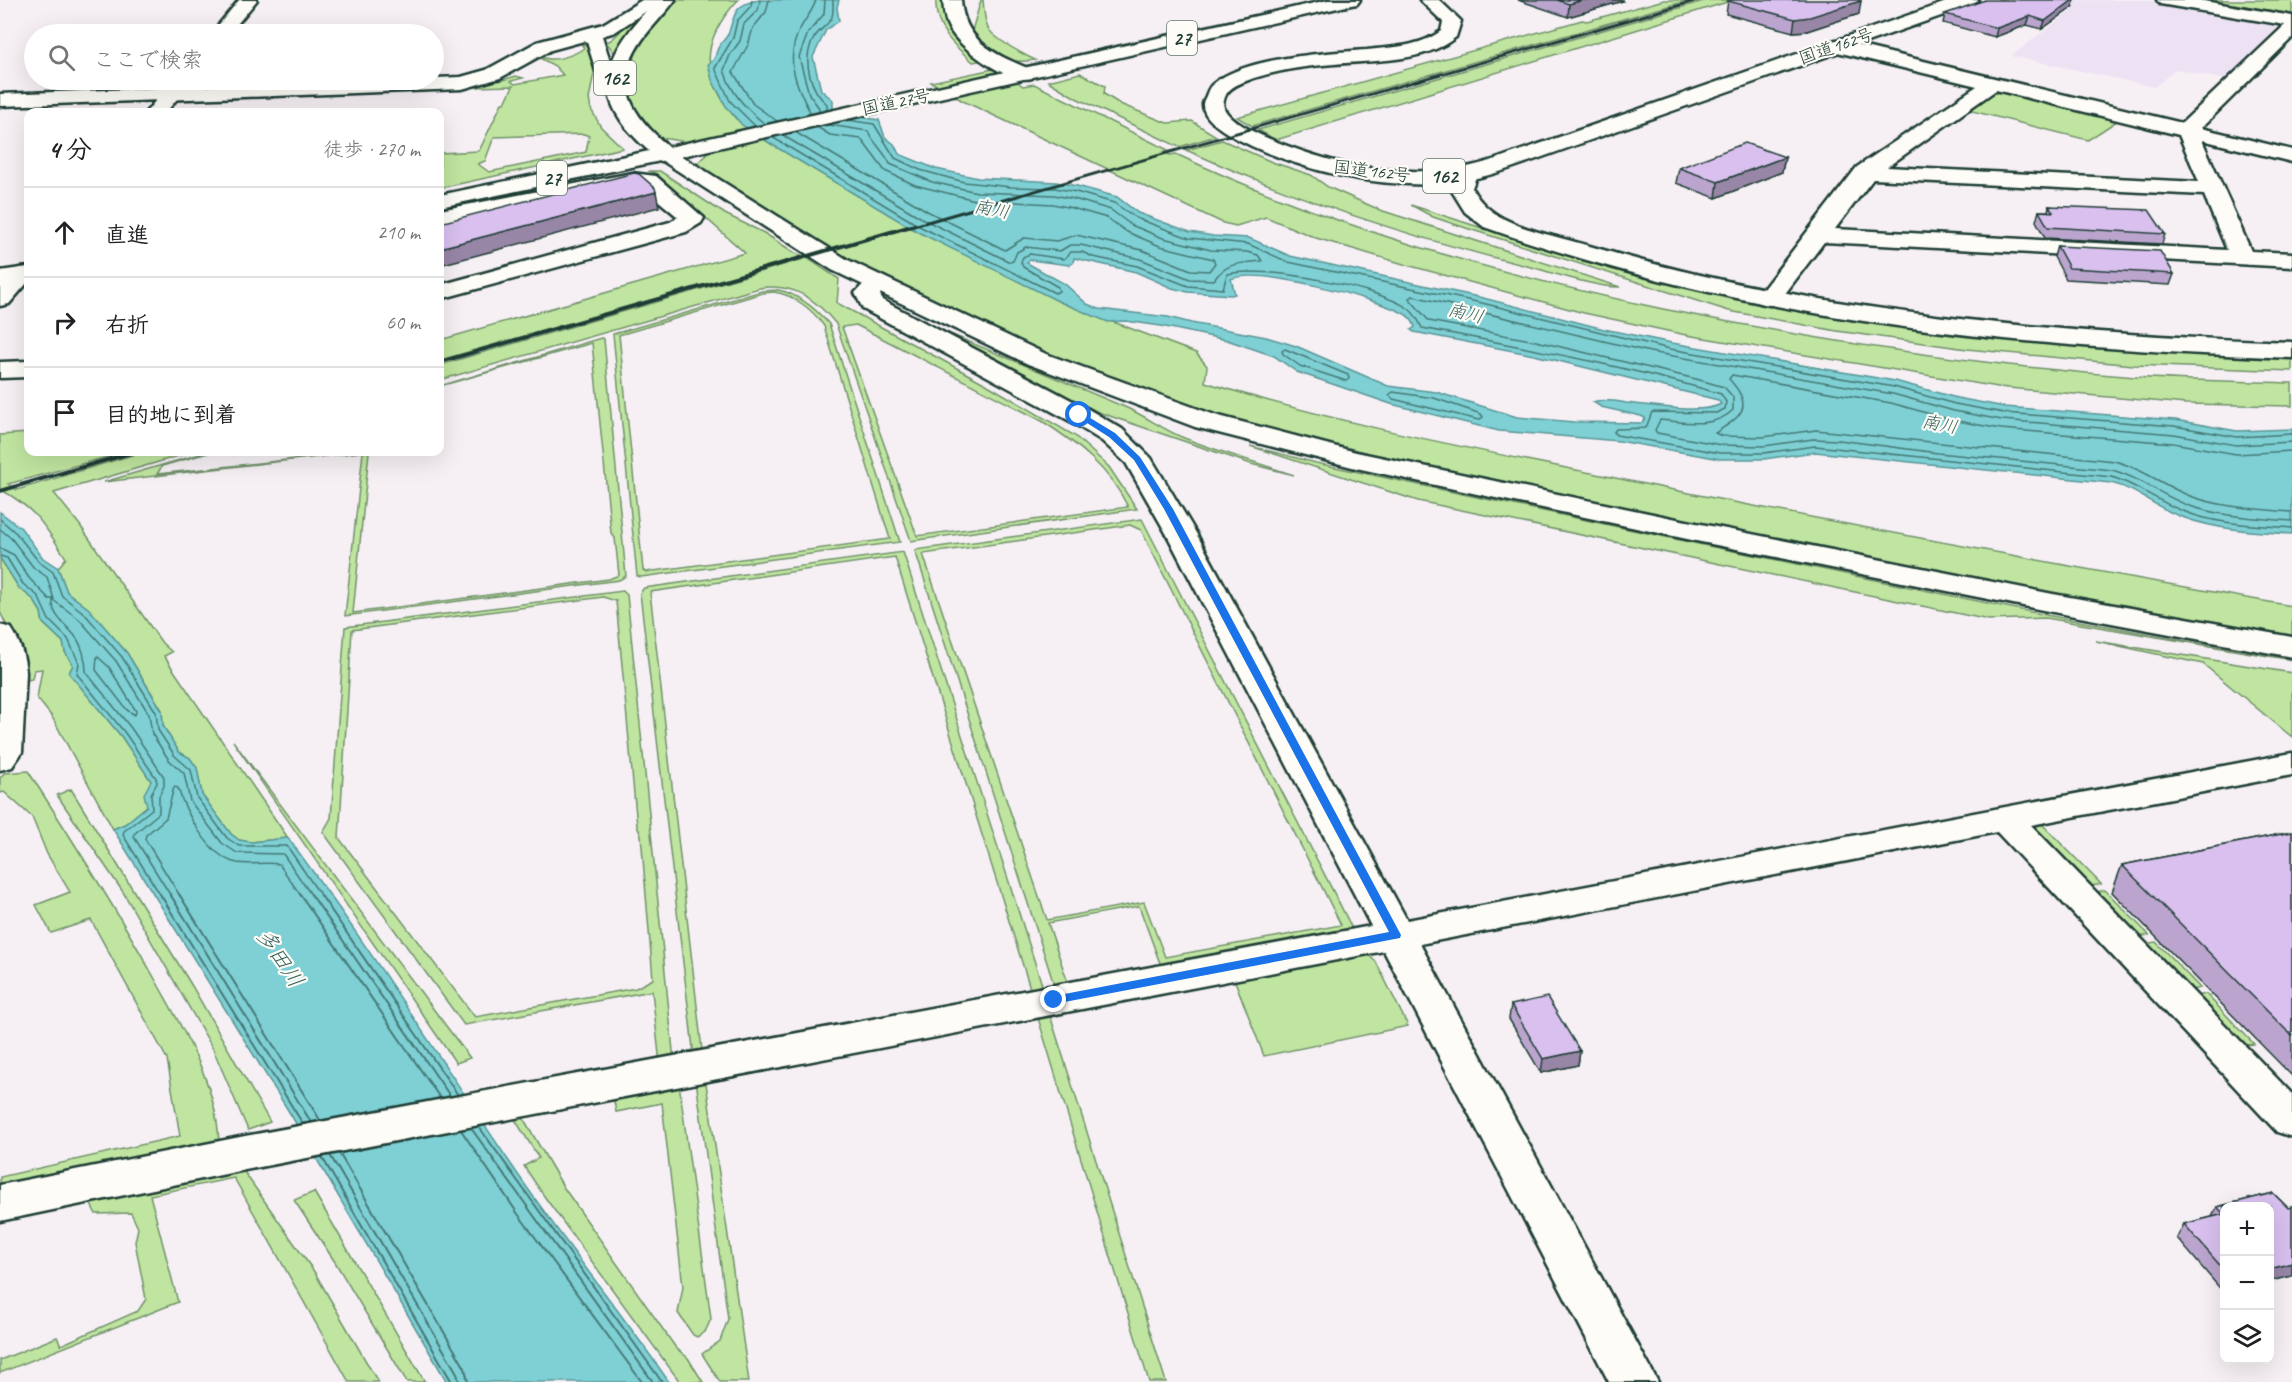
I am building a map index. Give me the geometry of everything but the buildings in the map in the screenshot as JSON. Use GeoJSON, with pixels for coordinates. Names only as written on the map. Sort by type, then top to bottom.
{"type":"FeatureCollection","features":[{"type":"Feature","properties":{"kind":"main road"},"geometry":{"type":"LineString","coordinates":[[228,24],[248,0]]}},
{"type":"Feature","properties":{"kind":"main road"},"geometry":{"type":"LineString","coordinates":[[444,83],[462,83],[493,74],[544,46],[620,23],[654,0]]}},
{"type":"Feature","properties":{"kind":"main road","name":"162"},"geometry":{"type":"LineString","coordinates":[[665,154],[642,134],[625,113],[614,80],[631,43],[666,0]]}},
{"type":"Feature","properties":{"kind":"main road"},"geometry":{"type":"LineString","coordinates":[[952,0],[954,19],[967,26],[966,40],[980,52],[1020,75]]}},
{"type":"Feature","properties":{"kind":"main road","name":"国道27号"},"geometry":{"type":"LineString","coordinates":[[444,200],[665,154],[1351,0]]}},
{"type":"Feature","properties":{"kind":"main road","name":"国道162号"},"geometry":{"type":"LineString","coordinates":[[1429,0],[1446,14],[1453,25],[1450,33],[1438,41],[1393,53],[1299,62],[1257,70],[1222,84],[1214,94],[1213,104],[1223,121],[1253,138],[1311,161],[1377,175],[1436,177],[1466,174],[1526,156],[1969,0]]}},
{"type":"Feature","properties":{"kind":"main road"},"geometry":{"type":"LineString","coordinates":[[2166,0],[2292,21]]}},
{"type":"Feature","properties":{"kind":"main road"},"geometry":{"type":"LineString","coordinates":[[2187,130],[2292,28]]}},
{"type":"Feature","properties":{"kind":"main road"},"geometry":{"type":"LineString","coordinates":[[585,34],[595,39],[603,67],[617,72]]}},
{"type":"Feature","properties":{"kind":"main road"},"geometry":{"type":"LineString","coordinates":[[1836,46],[2292,156]]}},
{"type":"Feature","properties":{"kind":"main road"},"geometry":{"type":"LineString","coordinates":[[1769,298],[1865,172],[1992,84]]}},
{"type":"Feature","properties":{"kind":"main road"},"geometry":{"type":"LineString","coordinates":[[0,100],[127,90]]}},
{"type":"Feature","properties":{"kind":"main road"},"geometry":{"type":"LineString","coordinates":[[159,108],[175,90]]}},
{"type":"Feature","properties":{"kind":"main road"},"geometry":{"type":"LineString","coordinates":[[2187,130],[2242,257]]}},
{"type":"Feature","properties":{"kind":"main road"},"geometry":{"type":"LineString","coordinates":[[665,154],[819,253],[877,284],[1037,359],[1205,421],[1356,460],[1701,533],[2108,614],[2292,647]]}},
{"type":"Feature","properties":{"kind":"main road"},"geometry":{"type":"LineString","coordinates":[[1865,172],[2211,189]]}},
{"type":"Feature","properties":{"kind":"main road"},"geometry":{"type":"LineString","coordinates":[[1466,174],[1461,188],[1466,200],[1476,213],[1503,226],[1648,271],[1769,298],[1933,323],[2036,335],[2156,345],[2292,350]]}},
{"type":"Feature","properties":{"kind":"main road"},"geometry":{"type":"LineString","coordinates":[[444,216],[632,179],[648,181],[693,218],[678,227],[444,291]]}},
{"type":"Feature","properties":{"kind":"main road"},"geometry":{"type":"LineString","coordinates":[[1818,235],[2292,260]]}},
{"type":"Feature","properties":{"kind":"main road"},"geometry":{"type":"LineString","coordinates":[[0,299],[20,273]]}},
{"type":"Feature","properties":{"kind":"main road"},"geometry":{"type":"LineString","coordinates":[[877,284],[867,293],[872,304],[1079,415],[1112,435],[1137,458],[1173,517],[1634,1382]]}},
{"type":"Feature","properties":{"kind":"main road"},"geometry":{"type":"LineString","coordinates":[[0,370],[24,369]]}},
{"type":"Feature","properties":{"kind":"main road"},"geometry":{"type":"LineString","coordinates":[[0,635],[9,661],[10,673],[5,752],[0,759]]}},
{"type":"Feature","properties":{"kind":"main road"},"geometry":{"type":"LineString","coordinates":[[0,1203],[268,1149],[2292,764]]}},
{"type":"Feature","properties":{"kind":"main road"},"geometry":{"type":"LineString","coordinates":[[2004,818],[2292,1121]]}},
{"type":"Feature","properties":{"kind":"shaded area"},"geometry":{"type":"Polygon","coordinates":[[[2053,0],[2145,0],[2284,23],[2226,80],[2175,69],[2155,87],[2011,56],[2076,7],[2053,0]]]}},
{"type":"Feature","properties":{"kind":"green space"},"geometry":{"type":"Polygon","coordinates":[[[674,0],[738,0],[716,30],[709,59],[716,88],[736,119],[1060,302],[1196,353],[1207,366],[1205,382],[1303,410],[1501,455],[1860,527],[2292,606],[2292,638],[2152,615],[1361,454],[1212,416],[1047,355],[850,262],[799,232],[697,163],[707,155],[687,142],[662,138],[654,132],[638,112],[626,89],[626,72],[650,29],[674,0]]]}},
{"type":"Feature","properties":{"kind":"green space"},"geometry":{"type":"Polygon","coordinates":[[[936,0],[946,0],[985,60],[973,62],[946,35],[938,19],[936,0]]]}},
{"type":"Feature","properties":{"kind":"green space"},"geometry":{"type":"Polygon","coordinates":[[[981,0],[983,0],[984,14],[991,32],[1009,46],[1035,60],[1006,60],[986,48],[971,34],[981,0]]]}},
{"type":"Feature","properties":{"kind":"green space"},"geometry":{"type":"Polygon","coordinates":[[[1664,0],[1689,0],[1252,126],[1237,117],[1582,20],[1587,21],[1664,0]]]}},
{"type":"Feature","properties":{"kind":"green space"},"geometry":{"type":"Polygon","coordinates":[[[1707,0],[1734,0],[1276,140],[1258,130],[1707,0]]]}},
{"type":"Feature","properties":{"kind":"green space"},"geometry":{"type":"Polygon","coordinates":[[[2185,0],[2292,0],[2292,14],[2234,4],[2232,8],[2185,0]]]}},
{"type":"Feature","properties":{"kind":"green space"},"geometry":{"type":"Polygon","coordinates":[[[657,1],[616,55],[606,42],[620,32],[614,29],[657,1]]]}},
{"type":"Feature","properties":{"kind":"green space"},"geometry":{"type":"Polygon","coordinates":[[[582,45],[590,45],[594,73],[589,99],[591,109],[601,127],[623,148],[444,187],[444,153],[479,151],[502,103],[505,103],[513,86],[475,87],[474,85],[503,75],[499,81],[516,76],[523,78],[511,81],[515,84],[563,75],[555,66],[536,56],[558,59],[584,48],[582,45]],[[584,134],[494,137],[485,161],[478,164],[489,172],[586,152],[589,136],[584,134]]]}},
{"type":"Feature","properties":{"kind":"green space"},"geometry":{"type":"Polygon","coordinates":[[[998,68],[1023,86],[1034,84],[1168,150],[1163,152],[1170,155],[1176,154],[1294,204],[1354,226],[1476,264],[1600,295],[1722,321],[1958,359],[2136,377],[2292,383],[2292,406],[2186,404],[1998,387],[1686,335],[1584,313],[1407,265],[1316,238],[1266,217],[1236,226],[1223,223],[963,101],[931,82],[998,68]]]}},
{"type":"Feature","properties":{"kind":"green space"},"geometry":{"type":"Polygon","coordinates":[[[1080,73],[1105,86],[1104,94],[1120,104],[1167,123],[1192,121],[1216,136],[1179,147],[1076,98],[1048,81],[1080,73]]]}},
{"type":"Feature","properties":{"kind":"green space"},"geometry":{"type":"Polygon","coordinates":[[[1993,93],[2004,93],[2117,121],[2088,140],[1968,110],[1993,93]]]}},
{"type":"Feature","properties":{"kind":"green space"},"geometry":{"type":"Polygon","coordinates":[[[1222,140],[1272,162],[1311,175],[1328,187],[1380,210],[1620,287],[1574,279],[1397,230],[1312,201],[1186,150],[1222,140]]]}},
{"type":"Feature","properties":{"kind":"green space"},"geometry":{"type":"Polygon","coordinates":[[[648,171],[660,171],[725,214],[804,256],[444,359],[444,339],[745,253],[655,173],[648,171]]]}},
{"type":"Feature","properties":{"kind":"green space"},"geometry":{"type":"Polygon","coordinates":[[[1411,205],[1655,280],[1806,312],[2014,340],[2153,351],[2292,358],[2292,371],[2133,365],[1967,349],[1837,331],[1729,311],[1433,217],[1411,205]]]}},
{"type":"Feature","properties":{"kind":"green space"},"geometry":{"type":"Polygon","coordinates":[[[807,258],[839,279],[837,303],[986,384],[1075,436],[1109,467],[1137,509],[911,541],[836,324],[820,307],[802,294],[782,288],[759,288],[444,379],[444,364],[807,258]],[[856,325],[842,327],[917,536],[1128,507],[1112,480],[1068,439],[1042,421],[856,325]]]}},
{"type":"Feature","properties":{"kind":"green space"},"geometry":{"type":"Polygon","coordinates":[[[778,290],[800,298],[829,324],[900,542],[637,576],[613,334],[762,291],[778,290]],[[763,293],[619,335],[643,570],[646,572],[890,539],[824,326],[802,304],[781,294],[763,293]]]}},
{"type":"Feature","properties":{"kind":"green space"},"geometry":{"type":"Polygon","coordinates":[[[946,334],[1127,408],[1184,438],[1294,475],[1251,464],[1098,412],[946,334]]]}},
{"type":"Feature","properties":{"kind":"green space"},"geometry":{"type":"Polygon","coordinates":[[[604,339],[626,576],[619,580],[345,616],[363,456],[369,456],[353,613],[609,579],[619,575],[615,538],[611,533],[592,343],[444,385],[604,339]]]}},
{"type":"Feature","properties":{"kind":"green space"},"geometry":{"type":"Polygon","coordinates":[[[24,433],[24,456],[110,456],[8,484],[17,490],[129,456],[179,456],[54,493],[79,524],[162,643],[172,652],[164,656],[288,838],[251,842],[239,840],[231,834],[202,795],[197,768],[190,758],[179,752],[163,726],[162,710],[127,653],[89,609],[67,592],[58,568],[66,558],[31,511],[0,489],[0,435],[24,433]]]}},
{"type":"Feature","properties":{"kind":"green space"},"geometry":{"type":"Polygon","coordinates":[[[1250,446],[1316,463],[1694,543],[2051,616],[2292,660],[2046,618],[1989,620],[1418,501],[1250,446]]]}},
{"type":"Feature","properties":{"kind":"green space"},"geometry":{"type":"Polygon","coordinates":[[[193,456],[197,456],[162,466],[157,474],[326,456],[104,482],[193,456]]]}},
{"type":"Feature","properties":{"kind":"green space"},"geometry":{"type":"Polygon","coordinates":[[[1142,519],[1354,932],[1055,988],[915,550],[1142,519]],[[1130,525],[923,554],[1047,920],[1144,902],[1165,957],[1341,925],[1141,530],[1130,525]],[[1139,906],[1048,923],[1068,983],[1161,966],[1139,906]]]}},
{"type":"Feature","properties":{"kind":"green space"},"geometry":{"type":"Polygon","coordinates":[[[903,552],[1044,991],[694,1057],[640,593],[644,588],[903,552]],[[895,557],[650,592],[702,1050],[1030,988],[895,557]]]}},
{"type":"Feature","properties":{"kind":"green space"},"geometry":{"type":"Polygon","coordinates":[[[0,558],[19,588],[33,599],[41,612],[43,623],[63,642],[65,652],[73,665],[69,673],[121,736],[151,781],[147,806],[125,824],[113,829],[52,717],[37,698],[42,669],[34,670],[32,679],[20,682],[14,640],[0,612],[0,558]]]}},
{"type":"Feature","properties":{"kind":"green space"},"geometry":{"type":"Polygon","coordinates":[[[623,591],[627,595],[674,1061],[660,1064],[652,991],[464,1025],[323,832],[331,818],[345,627],[623,591]],[[603,597],[352,630],[339,838],[475,1017],[636,988],[653,979],[641,835],[637,826],[616,601],[603,597]]]}},
{"type":"Feature","properties":{"kind":"green space"},"geometry":{"type":"Polygon","coordinates":[[[2096,641],[2292,673],[2292,737],[2203,664],[2096,641]]]}},
{"type":"Feature","properties":{"kind":"green space"},"geometry":{"type":"Polygon","coordinates":[[[233,741],[470,1058],[456,1063],[233,741]]]}},
{"type":"Feature","properties":{"kind":"green space"},"geometry":{"type":"Polygon","coordinates":[[[28,771],[109,899],[187,1037],[212,1099],[219,1143],[0,1189],[0,1177],[180,1136],[167,1059],[91,920],[51,933],[36,905],[70,892],[47,854],[32,817],[4,792],[0,793],[0,778],[4,773],[28,771]]]}},
{"type":"Feature","properties":{"kind":"green space"},"geometry":{"type":"Polygon","coordinates":[[[71,789],[192,986],[270,1122],[248,1130],[213,1049],[123,892],[57,795],[71,789]]]}},
{"type":"Feature","properties":{"kind":"green space"},"geometry":{"type":"Polygon","coordinates":[[[2042,824],[2101,884],[2087,887],[2034,833],[2036,825],[2042,824]]]}},
{"type":"Feature","properties":{"kind":"green space"},"geometry":{"type":"Polygon","coordinates":[[[2105,890],[2149,935],[2135,938],[2093,893],[2105,890]]]}},
{"type":"Feature","properties":{"kind":"green space"},"geometry":{"type":"Polygon","coordinates":[[[2156,942],[2200,988],[2186,991],[2142,944],[2156,942]]]}},
{"type":"Feature","properties":{"kind":"green space"},"geometry":{"type":"Polygon","coordinates":[[[1364,951],[1376,962],[1408,1026],[1264,1056],[1233,976],[1364,951]]]}},
{"type":"Feature","properties":{"kind":"green space"},"geometry":{"type":"Polygon","coordinates":[[[2206,994],[2254,1044],[2240,1046],[2192,997],[2206,994]]]}},
{"type":"Feature","properties":{"kind":"green space"},"geometry":{"type":"Polygon","coordinates":[[[1049,1012],[1166,1382],[1149,1382],[1038,1018],[706,1083],[749,1382],[720,1382],[702,1354],[720,1341],[728,1319],[696,1080],[1049,1012]]]}},
{"type":"Feature","properties":{"kind":"green space"},"geometry":{"type":"Polygon","coordinates":[[[679,1083],[711,1319],[705,1332],[697,1337],[693,1335],[678,1313],[683,1287],[662,1103],[616,1112],[613,1096],[679,1083]]]}},
{"type":"Feature","properties":{"kind":"green space"},"geometry":{"type":"Polygon","coordinates":[[[522,1116],[564,1188],[676,1348],[688,1358],[703,1382],[680,1382],[544,1196],[524,1166],[539,1158],[514,1118],[522,1116]]]}},
{"type":"Feature","properties":{"kind":"green space"},"geometry":{"type":"Polygon","coordinates":[[[242,1169],[315,1273],[378,1382],[349,1382],[234,1178],[150,1195],[178,1302],[0,1373],[0,1360],[57,1337],[61,1345],[138,1311],[146,1299],[135,1242],[138,1228],[131,1213],[96,1214],[88,1199],[242,1169]]]}},
{"type":"Feature","properties":{"kind":"green space"},"geometry":{"type":"Polygon","coordinates":[[[314,1192],[425,1382],[407,1382],[335,1262],[294,1200],[314,1192]]]}},
{"type":"Feature","properties":{"kind":"water","name":"南川"},"geometry":{"type":"Polygon","coordinates":[[[758,0],[839,0],[837,7],[839,21],[826,30],[813,57],[821,90],[833,100],[833,112],[879,120],[885,137],[894,144],[899,154],[936,169],[978,178],[1056,182],[1077,186],[1117,197],[1138,213],[1190,232],[1249,238],[1290,256],[1483,298],[1604,329],[1672,343],[1895,381],[1957,398],[2005,407],[2175,420],[2237,431],[2292,429],[2292,534],[2236,530],[2209,525],[2173,513],[2111,483],[1815,452],[1764,459],[1720,459],[1619,441],[1499,431],[1391,404],[1297,372],[1274,356],[1227,340],[1161,326],[1126,321],[1108,322],[1060,302],[918,232],[742,125],[727,108],[712,80],[708,64],[714,59],[718,48],[728,34],[737,10],[745,4],[758,0]],[[1074,258],[1073,263],[1069,265],[1030,260],[1027,263],[1065,284],[1087,304],[1099,309],[1168,317],[1266,337],[1296,346],[1388,386],[1436,392],[1517,417],[1574,422],[1642,423],[1645,418],[1641,416],[1601,407],[1593,402],[1609,401],[1688,409],[1701,409],[1721,404],[1718,400],[1534,355],[1414,332],[1411,330],[1415,327],[1413,322],[1403,313],[1343,292],[1317,286],[1246,276],[1231,279],[1235,294],[1188,292],[1172,288],[1136,272],[1074,258]]]}},
{"type":"Feature","properties":{"kind":"water","name":"多田川"},"geometry":{"type":"Polygon","coordinates":[[[0,512],[21,528],[43,558],[58,568],[67,592],[89,609],[127,653],[162,711],[163,726],[179,752],[190,758],[197,768],[202,795],[231,834],[239,840],[251,842],[288,838],[377,963],[537,1202],[669,1382],[447,1382],[291,1115],[113,829],[125,824],[147,806],[144,794],[151,781],[121,736],[69,673],[73,665],[65,652],[63,642],[43,623],[41,612],[33,599],[19,588],[0,558],[0,512]]]}},
{"type":"Feature","properties":{"kind":"railway"},"geometry":{"type":"LineString","coordinates":[[910,227],[1698,0]]}},
{"type":"Feature","properties":{"kind":"railway"},"geometry":{"type":"LineString","coordinates":[[444,361],[915,225]]}},
{"type":"Feature","properties":{"kind":"railway"},"geometry":{"type":"LineString","coordinates":[[0,491],[120,456]]}},
{"type":"Feature","properties":{"kind":"route"},"geometry":{"type":"LineString","coordinates":[[1054,1000],[1396,935],[1168,509],[1137,458],[1112,435],[1079,415]]}}]}
